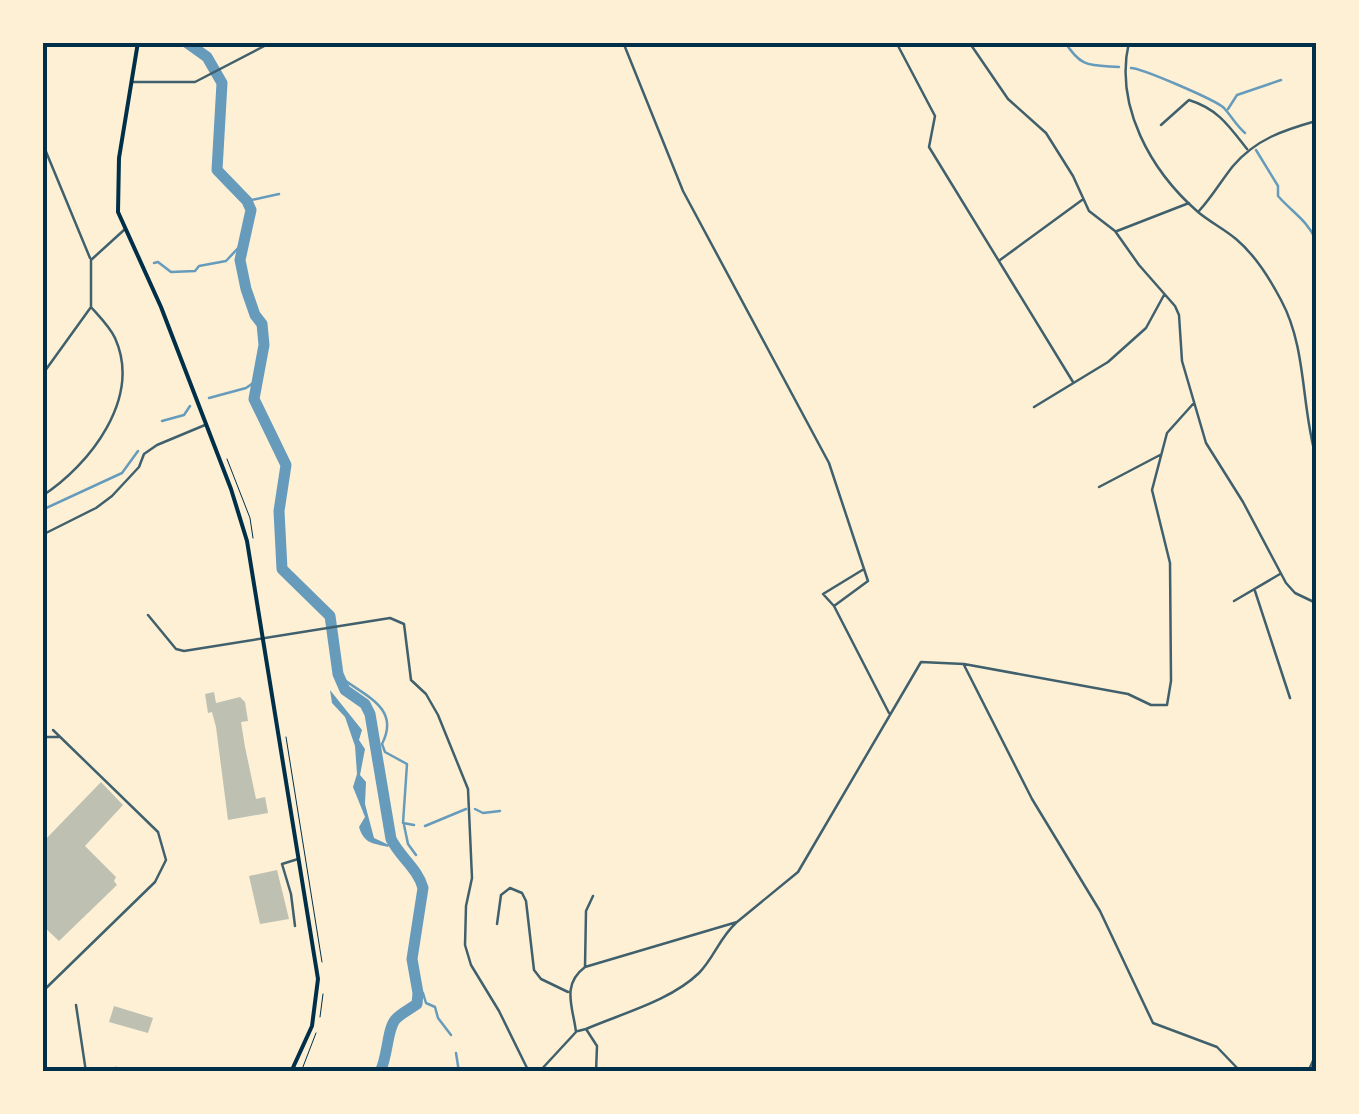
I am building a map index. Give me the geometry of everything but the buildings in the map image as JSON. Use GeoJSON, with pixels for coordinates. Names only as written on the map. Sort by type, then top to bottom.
{"type":"FeatureCollection","features":[{"type":"Feature","properties":{"kind":"main road"},"geometry":{"type":"LineString","coordinates":[[138,42],[117,186],[118,212],[161,307],[240,516],[317,965],[316,1010],[291,1072]]}},
{"type":"Feature","properties":{"kind":"street"},"geometry":{"type":"LineString","coordinates":[[131,82],[195,82],[272,42]]}},
{"type":"Feature","properties":{"kind":"street"},"geometry":{"type":"LineString","coordinates":[[622,42],[684,190],[829,463],[867,584],[834,606]]}},
{"type":"Feature","properties":{"kind":"street"},"geometry":{"type":"LineString","coordinates":[[896,42],[935,116],[929,147],[1074,382]]}},
{"type":"Feature","properties":{"kind":"street"},"geometry":{"type":"LineString","coordinates":[[968,42],[1008,99],[1046,133],[1089,211],[1116,231],[1179,315],[1182,361],[1206,443],[1243,502],[1280,574],[1295,593],[1316,603]]}},
{"type":"Feature","properties":{"kind":"street"},"geometry":{"type":"LineString","coordinates":[[1129,42],[1125,75],[1131,112],[1150,156],[1198,212],[1236,238],[1283,303],[1299,354],[1316,457]]}},
{"type":"Feature","properties":{"kind":"street"},"geometry":{"type":"LineString","coordinates":[[1161,125],[1190,100],[1222,116],[1248,150]]}},
{"type":"Feature","properties":{"kind":"street"},"geometry":{"type":"LineString","coordinates":[[1198,212],[1248,150],[1286,130],[1316,121]]}},
{"type":"Feature","properties":{"kind":"street"},"geometry":{"type":"LineString","coordinates":[[42,142],[91,260],[91,307],[42,376]]}},
{"type":"Feature","properties":{"kind":"street"},"geometry":{"type":"LineString","coordinates":[[998,261],[1083,199]]}},
{"type":"Feature","properties":{"kind":"street"},"geometry":{"type":"LineString","coordinates":[[1116,231],[1189,203]]}},
{"type":"Feature","properties":{"kind":"street"},"geometry":{"type":"LineString","coordinates":[[91,260],[124,230]]}},
{"type":"Feature","properties":{"kind":"street"},"geometry":{"type":"LineString","coordinates":[[1034,407],[1108,362],[1146,328],[1165,294]]}},
{"type":"Feature","properties":{"kind":"street"},"geometry":{"type":"LineString","coordinates":[[42,496],[86,461],[115,410],[120,360],[114,336],[91,307]]}},
{"type":"Feature","properties":{"kind":"street"},"geometry":{"type":"LineString","coordinates":[[539,1072],[576,1032],[677,990],[701,971],[728,930],[798,872],[921,662],[964,664],[1128,694],[1161,707],[1167,705],[1170,564],[1152,490],[1167,434],[1193,404]]}},
{"type":"Feature","properties":{"kind":"street"},"geometry":{"type":"LineString","coordinates":[[42,535],[112,496],[139,466],[144,454],[157,445],[205,425]]}},
{"type":"Feature","properties":{"kind":"street"},"geometry":{"type":"LineString","coordinates":[[1099,488],[1160,454]]}},
{"type":"Feature","properties":{"kind":"street"},"geometry":{"type":"LineString","coordinates":[[864,569],[822,594],[834,606],[890,714]]}},
{"type":"Feature","properties":{"kind":"street"},"geometry":{"type":"LineString","coordinates":[[1234,602],[1280,574]]}},
{"type":"Feature","properties":{"kind":"street"},"geometry":{"type":"LineString","coordinates":[[1255,591],[1290,698]]}},
{"type":"Feature","properties":{"kind":"street"},"geometry":{"type":"LineString","coordinates":[[148,615],[176,649],[184,651],[390,618],[404,624],[411,680],[426,694],[438,716],[468,789],[472,878],[466,906],[465,945],[472,966],[529,1072]]}},
{"type":"Feature","properties":{"kind":"street"},"geometry":{"type":"LineString","coordinates":[[964,664],[1032,799],[1100,911],[1153,1023],[1217,1046],[1241,1072]]}},
{"type":"Feature","properties":{"kind":"street"},"geometry":{"type":"LineString","coordinates":[[42,992],[154,884],[166,860],[158,832],[54,730]]}},
{"type":"Feature","properties":{"kind":"street"},"geometry":{"type":"LineString","coordinates":[[42,738],[61,737]]}},
{"type":"Feature","properties":{"kind":"street"},"geometry":{"type":"LineString","coordinates":[[295,926],[282,864],[299,859]]}},
{"type":"Feature","properties":{"kind":"street"},"geometry":{"type":"LineString","coordinates":[[497,924],[501,895],[510,888],[522,893],[534,970],[540,979],[569,993]]}},
{"type":"Feature","properties":{"kind":"street"},"geometry":{"type":"LineString","coordinates":[[585,967],[586,911],[593,896]]}},
{"type":"Feature","properties":{"kind":"street"},"geometry":{"type":"LineString","coordinates":[[576,1032],[569,993],[571,980],[585,967],[737,922]]}},
{"type":"Feature","properties":{"kind":"street"},"geometry":{"type":"LineString","coordinates":[[76,1005],[86,1072]]}},
{"type":"Feature","properties":{"kind":"street"},"geometry":{"type":"LineString","coordinates":[[586,1030],[597,1046],[596,1072]]}},
{"type":"Feature","properties":{"kind":"street"},"geometry":{"type":"LineString","coordinates":[[1308,1072],[1316,1054]]}},
{"type":"Feature","properties":{"kind":"street"},"geometry":{"type":"LineString","coordinates":[[116,1068],[126,1072]]}},
{"type":"Feature","properties":{"kind":"water"},"geometry":{"type":"Polygon","coordinates":[[[330,690],[362,730],[359,740],[365,749],[360,775],[366,782],[365,804],[374,838],[388,847],[366,840],[361,833],[359,827],[365,817],[353,787],[357,774],[355,746],[345,717],[332,703],[330,690]]]}},
{"type":"Feature","properties":{"kind":"waterway"},"geometry":{"type":"LineString","coordinates":[[186,42],[207,57],[222,83],[217,170],[251,210],[240,260],[246,289],[262,324],[264,345],[254,399],[286,465],[279,511],[282,569],[330,616],[338,674],[345,690],[365,704],[370,714],[391,839],[423,888],[412,959],[417,1004],[392,1024],[380,1072]]}},
{"type":"Feature","properties":{"kind":"waterway"},"geometry":{"type":"LineString","coordinates":[[1065,42],[1087,64],[1119,67]]}},
{"type":"Feature","properties":{"kind":"waterway"},"geometry":{"type":"LineString","coordinates":[[1131,68],[1218,104],[1245,133]]}},
{"type":"Feature","properties":{"kind":"waterway"},"geometry":{"type":"LineString","coordinates":[[1228,109],[1237,95],[1281,80]]}},
{"type":"Feature","properties":{"kind":"waterway"},"geometry":{"type":"LineString","coordinates":[[1256,150],[1278,186],[1278,196],[1316,240]]}},
{"type":"Feature","properties":{"kind":"waterway"},"geometry":{"type":"LineString","coordinates":[[247,201],[279,194]]}},
{"type":"Feature","properties":{"kind":"waterway"},"geometry":{"type":"LineString","coordinates":[[154,263],[171,272],[195,271],[199,266],[226,261],[241,245]]}},
{"type":"Feature","properties":{"kind":"waterway"},"geometry":{"type":"LineString","coordinates":[[209,398],[246,388],[259,379]]}},
{"type":"Feature","properties":{"kind":"waterway"},"geometry":{"type":"LineString","coordinates":[[162,421],[184,415],[190,406]]}},
{"type":"Feature","properties":{"kind":"waterway"},"geometry":{"type":"LineString","coordinates":[[42,510],[122,473],[138,451]]}},
{"type":"Feature","properties":{"kind":"waterway"},"geometry":{"type":"LineString","coordinates":[[339,676],[383,711],[387,721],[382,744],[385,752],[407,764],[403,823],[414,825]]}},
{"type":"Feature","properties":{"kind":"waterway"},"geometry":{"type":"LineString","coordinates":[[425,826],[466,809]]}},
{"type":"Feature","properties":{"kind":"waterway"},"geometry":{"type":"LineString","coordinates":[[475,809],[483,813],[500,811]]}},
{"type":"Feature","properties":{"kind":"waterway"},"geometry":{"type":"LineString","coordinates":[[404,825],[408,844],[416,855]]}},
{"type":"Feature","properties":{"kind":"waterway"},"geometry":{"type":"LineString","coordinates":[[418,991],[423,993],[426,1003],[435,1007],[451,1035]]}},
{"type":"Feature","properties":{"kind":"waterway"},"geometry":{"type":"LineString","coordinates":[[456,1053],[459,1072]]}}]}
